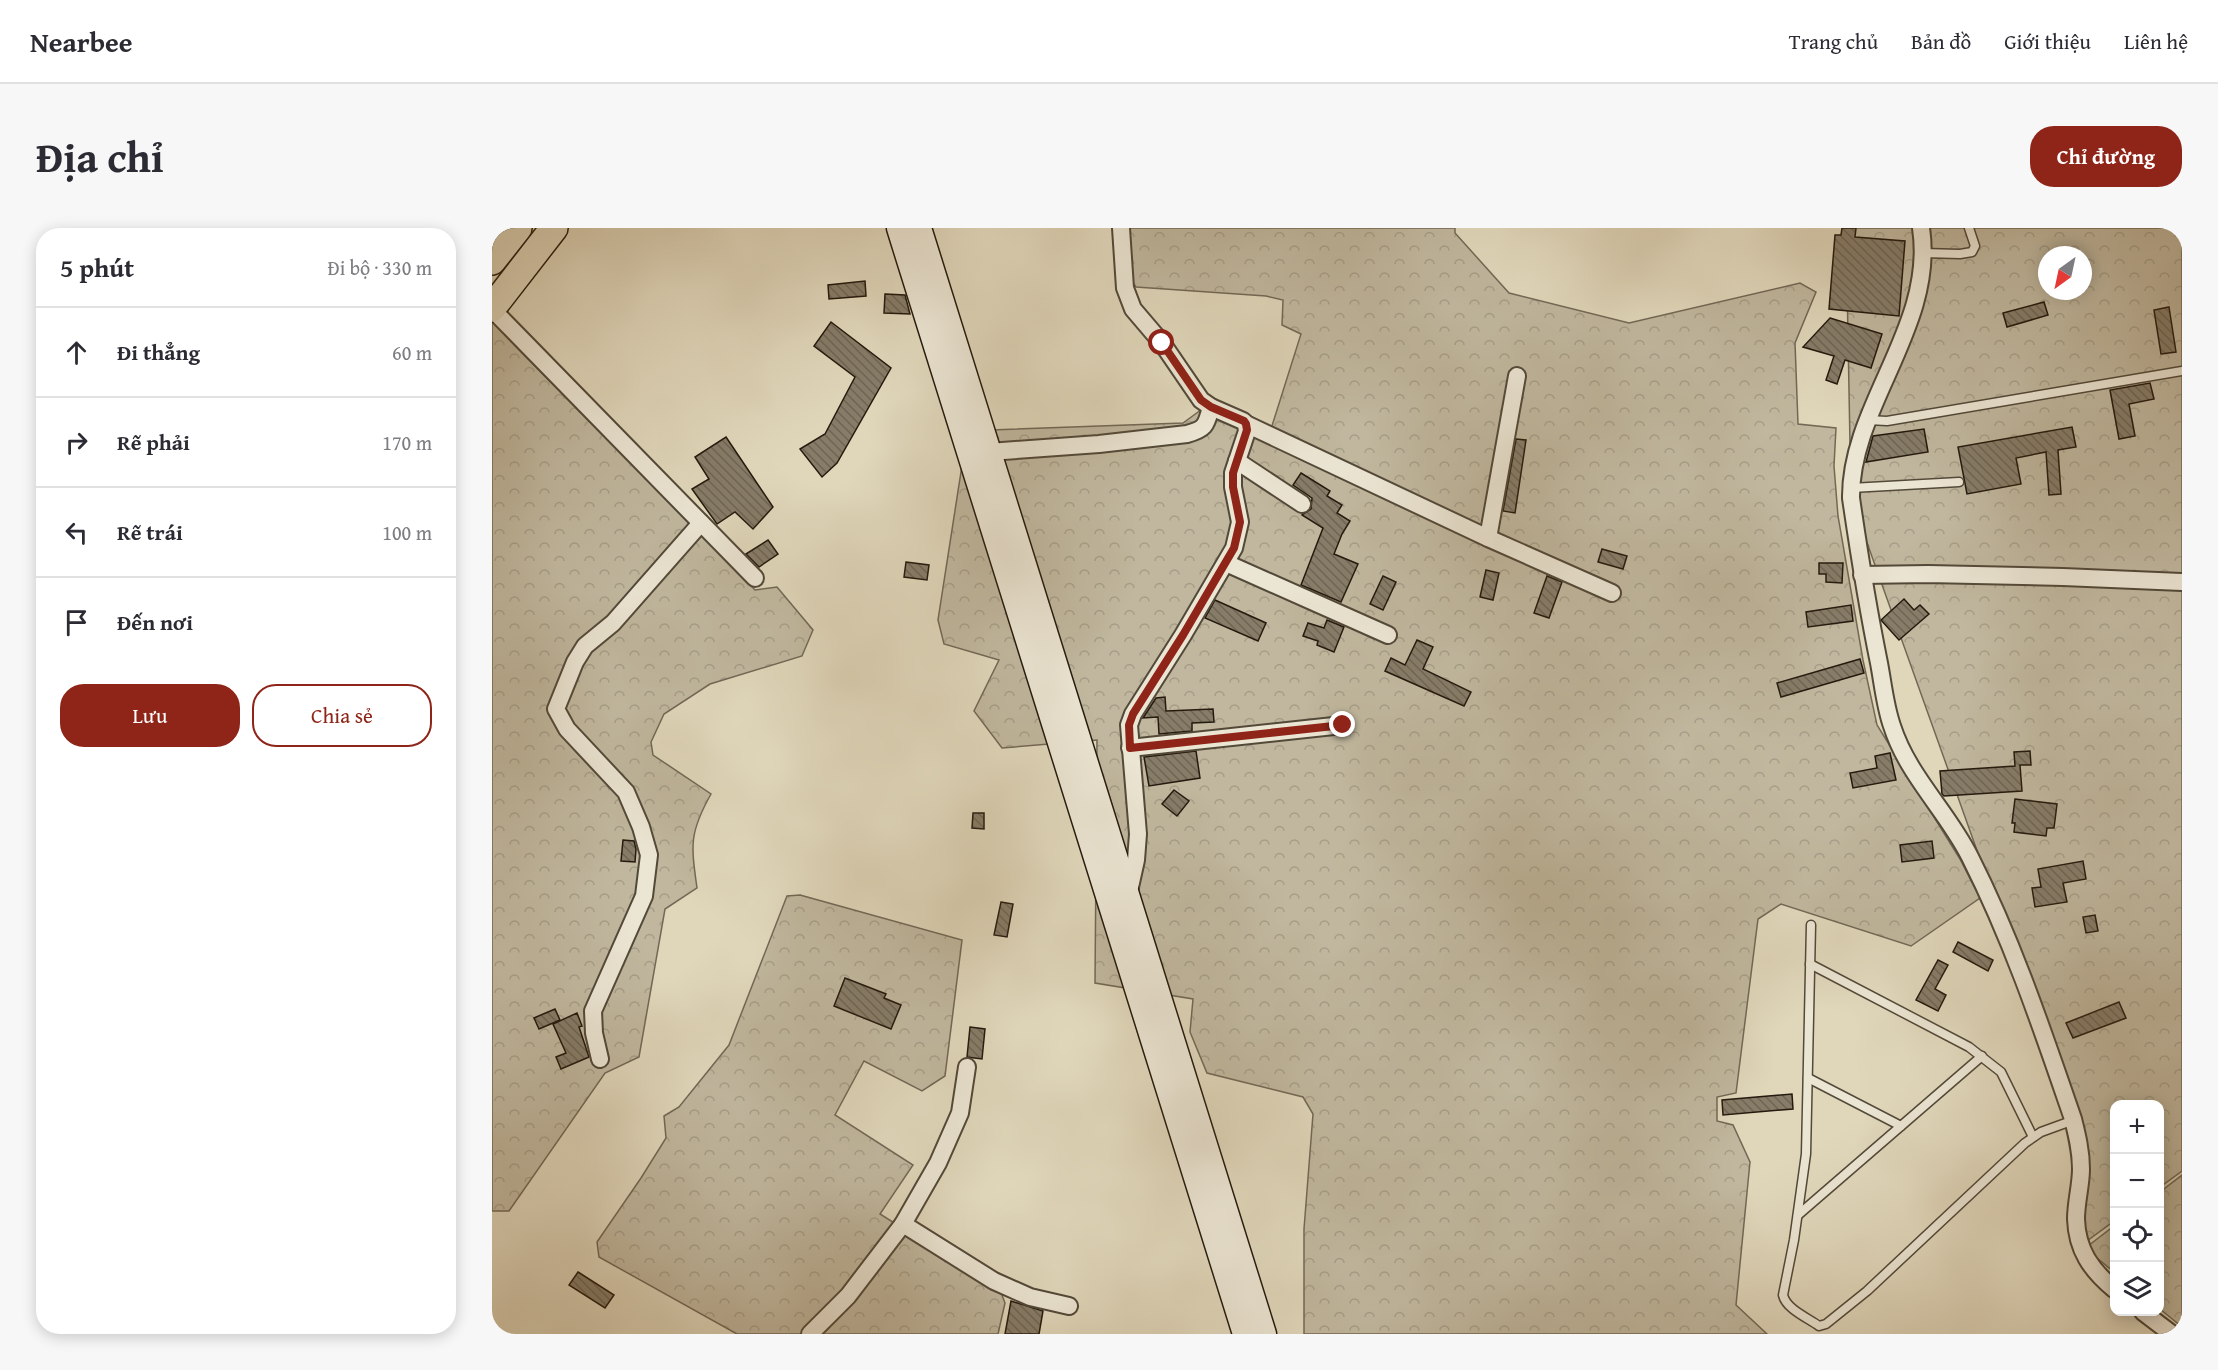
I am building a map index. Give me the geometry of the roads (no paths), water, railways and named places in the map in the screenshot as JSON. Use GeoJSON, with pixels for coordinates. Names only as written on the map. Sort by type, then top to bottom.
{"type":"FeatureCollection","features":[{"type":"Feature","properties":{"kind":"main road"},"geometry":{"type":"LineString","coordinates":[[492,261],[518,228]]}},
{"type":"Feature","properties":{"kind":"main road"},"geometry":{"type":"LineString","coordinates":[[492,308],[554,228]]}},
{"type":"Feature","properties":{"kind":"main road"},"geometry":{"type":"LineString","coordinates":[[899,228],[1245,1334]]}},
{"type":"Feature","properties":{"kind":"main road"},"geometry":{"type":"LineString","coordinates":[[919,228],[1264,1334]]}},
{"type":"Feature","properties":{"kind":"street"},"geometry":{"type":"LineString","coordinates":[[1121,228],[1125,288],[1133,309],[1162,343],[1192,389],[1211,407],[1488,538],[1612,593]]}},
{"type":"Feature","properties":{"kind":"street"},"geometry":{"type":"LineString","coordinates":[[1921,228],[1922,274],[1910,320],[1868,420],[1850,479],[1862,575],[1891,725],[1918,781],[1959,836],[1996,908],[2025,981],[2074,1120],[2079,1141],[2081,1169],[2076,1219],[2080,1246],[2089,1265],[2110,1285]]}},
{"type":"Feature","properties":{"kind":"street"},"geometry":{"type":"LineString","coordinates":[[492,308],[755,578]]}},
{"type":"Feature","properties":{"kind":"street"},"geometry":{"type":"LineString","coordinates":[[1488,538],[1517,376]]}},
{"type":"Feature","properties":{"kind":"street"},"geometry":{"type":"LineString","coordinates":[[988,452],[1099,444],[1187,434],[1202,430],[1211,407]]}},
{"type":"Feature","properties":{"kind":"street"},"geometry":{"type":"LineString","coordinates":[[1128,897],[1136,860],[1138,834],[1129,725],[1133,714],[1234,548],[1240,522],[1233,487],[1233,473],[1246,437],[1246,424]]}},
{"type":"Feature","properties":{"kind":"street"},"geometry":{"type":"LineString","coordinates":[[1237,462],[1302,504]]}},
{"type":"Feature","properties":{"kind":"street"},"geometry":{"type":"LineString","coordinates":[[600,1059],[594,1033],[593,1011],[644,896],[649,855],[641,827],[626,792],[567,729],[556,710],[575,662],[585,646],[613,623],[701,524]]}},
{"type":"Feature","properties":{"kind":"street"},"geometry":{"type":"LineString","coordinates":[[1226,563],[1388,635]]}},
{"type":"Feature","properties":{"kind":"street"},"geometry":{"type":"LineString","coordinates":[[1862,575],[2063,577],[2182,582]]}},
{"type":"Feature","properties":{"kind":"street"},"geometry":{"type":"LineString","coordinates":[[1130,748],[1343,725]]}},
{"type":"Feature","properties":{"kind":"street"},"geometry":{"type":"LineString","coordinates":[[810,1334],[848,1296],[903,1224],[938,1163],[960,1113],[968,1067]]}},
{"type":"Feature","properties":{"kind":"street"},"geometry":{"type":"LineString","coordinates":[[903,1224],[994,1281],[1030,1297],[1069,1306]]}},
{"type":"Feature","properties":{"kind":"street"},"geometry":{"type":"LineString","coordinates":[[2150,1316],[2172,1334]]}},
{"type":"Feature","properties":{"kind":"lane"},"geometry":{"type":"LineString","coordinates":[[1923,253],[1972,252],[1975,246],[1969,228]]}},
{"type":"Feature","properties":{"kind":"lane"},"geometry":{"type":"LineString","coordinates":[[1868,420],[1887,421],[2004,399],[2182,371]]}},
{"type":"Feature","properties":{"kind":"lane"},"geometry":{"type":"LineString","coordinates":[[1851,488],[1959,482]]}},
{"type":"Feature","properties":{"kind":"lane"},"geometry":{"type":"LineString","coordinates":[[1811,925],[1806,1154],[1798,1215],[1783,1295],[1784,1300],[1819,1326],[1826,1324],[1867,1291],[2025,1143],[2041,1132],[2074,1120]]}},
{"type":"Feature","properties":{"kind":"lane"},"geometry":{"type":"LineString","coordinates":[[1810,964],[1969,1047],[1982,1056],[2001,1072],[2034,1137]]}},
{"type":"Feature","properties":{"kind":"lane"},"geometry":{"type":"LineString","coordinates":[[1798,1215],[1982,1056]]}},
{"type":"Feature","properties":{"kind":"lane"},"geometry":{"type":"LineString","coordinates":[[1808,1078],[1901,1126]]}}]}
